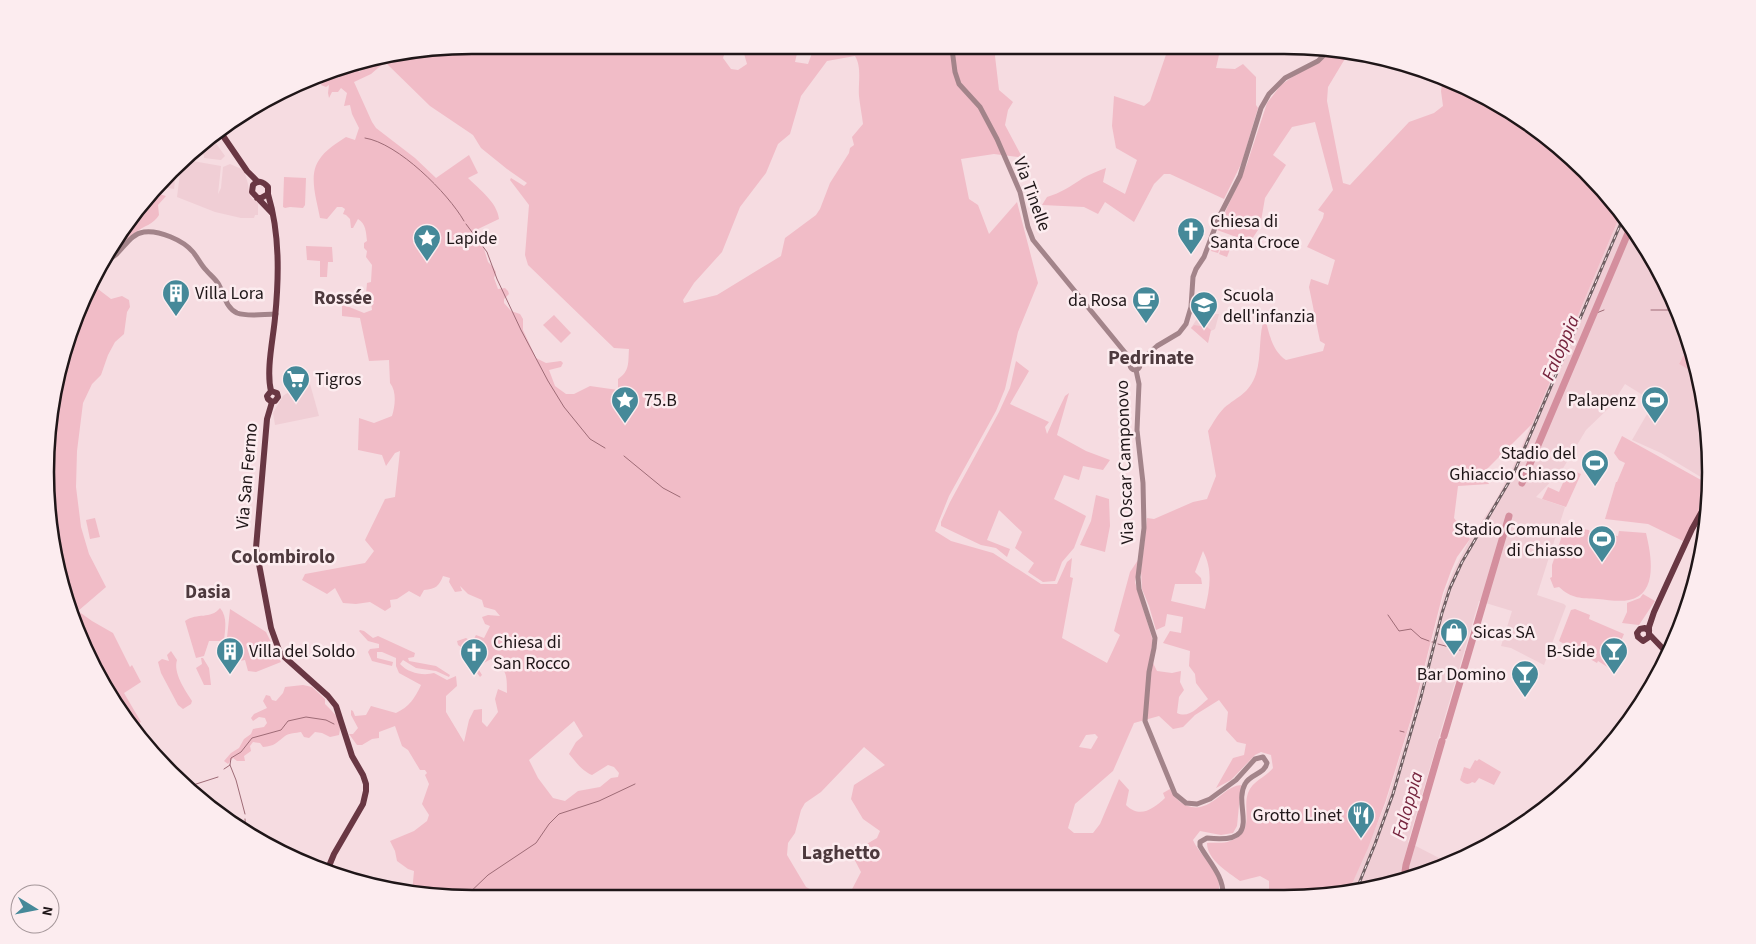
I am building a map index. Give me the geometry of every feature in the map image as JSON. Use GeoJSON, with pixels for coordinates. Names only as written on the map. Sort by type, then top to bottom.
{"type":"FeatureCollection","features":[{"type":"Feature","properties":{"kind":"main road"},"geometry":{"type":"LineString","coordinates":[[223,136],[247,171],[258,182],[266,184],[268,194],[262,198],[257,198]]}},
{"type":"Feature","properties":{"kind":"main road"},"geometry":{"type":"LineString","coordinates":[[247,171],[254,196],[272,214]]}},
{"type":"Feature","properties":{"kind":"main road"},"geometry":{"type":"LineString","coordinates":[[252,189],[253,185],[258,182]]}},
{"type":"Feature","properties":{"kind":"main road","name":"Via San Fermo"},"geometry":{"type":"LineString","coordinates":[[268,194],[276,234],[278,284],[269,378],[271,391],[268,396],[268,399],[272,402],[267,419],[256,548],[271,628],[280,653],[328,696],[336,706],[352,756],[366,784],[363,804],[330,865]]}},
{"type":"Feature","properties":{"kind":"main road"},"geometry":{"type":"LineString","coordinates":[[1654,612],[1637,633],[1638,637],[1642,640],[1648,635],[1654,612],[1700,515]]}},
{"type":"Feature","properties":{"kind":"main road"},"geometry":{"type":"LineString","coordinates":[[1640,629],[1645,628],[1648,635],[1663,649]]}},
{"type":"Feature","properties":{"kind":"street","name":"Via Tinelle"},"geometry":{"type":"LineString","coordinates":[[953,54],[959,84],[980,107],[1020,192],[1033,240],[1132,361]]}},
{"type":"Feature","properties":{"kind":"street"},"geometry":{"type":"LineString","coordinates":[[1139,362],[1137,360],[1132,361],[1130,364],[1131,368],[1136,370],[1140,366],[1139,362],[1157,346],[1176,336],[1186,324],[1191,307],[1193,277],[1204,257],[1219,217],[1240,176],[1261,108],[1269,94],[1285,78],[1318,61],[1323,56]]}},
{"type":"Feature","properties":{"kind":"street"},"geometry":{"type":"LineString","coordinates":[[113,258],[139,233],[151,232],[164,235],[193,252],[204,269],[218,283],[225,302],[236,312],[242,314],[276,314]]}},
{"type":"Feature","properties":{"kind":"street","name":"Via Oscar Camponovo"},"geometry":{"type":"LineString","coordinates":[[1136,370],[1138,384],[1137,430],[1143,483],[1144,528],[1138,577],[1139,589],[1154,638],[1145,721],[1175,794],[1182,802],[1192,804],[1203,803],[1236,780],[1255,759],[1263,757],[1266,759],[1264,770],[1249,778],[1243,787],[1244,819],[1237,834],[1229,839],[1207,838],[1200,842],[1200,846],[1218,873],[1223,890]]}},
{"type":"Feature","properties":{"kind":"shaded area"},"geometry":{"type":"Polygon","coordinates":[[[472,54],[724,54],[723,58],[731,69],[738,70],[747,64],[744,54],[797,54],[795,62],[808,64],[812,54],[995,54],[999,90],[1013,102],[1008,110],[1005,125],[1029,170],[1026,173],[1018,157],[994,154],[961,159],[969,199],[978,205],[989,234],[1017,202],[1038,283],[1018,332],[1005,389],[996,411],[949,496],[935,531],[951,541],[993,553],[1041,584],[1057,584],[1067,562],[1072,558],[1070,577],[1073,578],[1062,638],[1107,663],[1120,635],[1114,631],[1130,572],[1140,557],[1135,582],[1153,641],[1150,657],[1157,671],[1172,673],[1181,671],[1180,682],[1184,690],[1179,697],[1177,713],[1181,714],[1193,711],[1208,699],[1196,683],[1195,674],[1189,666],[1190,651],[1163,643],[1170,631],[1181,633],[1183,617],[1167,614],[1165,626],[1156,630],[1142,589],[1141,571],[1147,518],[1154,519],[1193,502],[1207,499],[1216,476],[1208,431],[1222,410],[1243,394],[1253,381],[1258,367],[1261,330],[1265,316],[1274,346],[1286,360],[1323,351],[1325,344],[1320,341],[1309,287],[1311,279],[1328,285],[1335,260],[1307,247],[1323,218],[1324,213],[1318,210],[1333,190],[1315,122],[1292,127],[1273,155],[1286,165],[1265,198],[1260,227],[1250,242],[1217,230],[1247,164],[1267,103],[1281,85],[1322,56],[1345,58],[1328,87],[1327,101],[1343,183],[1350,185],[1409,122],[1434,113],[1443,106],[1442,85],[1493,110],[1539,140],[1580,176],[1618,220],[1532,424],[1483,473],[1489,484],[1458,486],[1454,518],[1470,539],[1457,557],[1443,593],[1412,716],[1385,803],[1352,885],[1311,889],[1269,890],[1269,881],[1260,876],[1240,881],[1224,870],[1210,855],[1207,843],[1227,842],[1238,837],[1243,832],[1246,826],[1248,793],[1256,782],[1273,768],[1271,755],[1261,752],[1255,755],[1231,780],[1216,788],[1233,758],[1244,755],[1246,744],[1237,742],[1226,730],[1228,712],[1219,700],[1195,715],[1183,727],[1173,729],[1159,716],[1134,723],[1113,771],[1075,804],[1068,828],[1074,833],[1093,833],[1100,824],[1119,779],[1129,790],[1126,805],[1131,809],[1141,812],[1151,809],[1160,802],[1165,798],[1163,793],[1170,789],[1173,795],[1182,803],[1187,806],[1198,807],[1210,803],[1232,787],[1241,785],[1237,826],[1233,833],[1221,835],[1200,831],[1193,840],[1216,874],[1218,890],[852,890],[861,872],[851,853],[877,838],[880,831],[863,819],[851,799],[854,785],[885,765],[864,747],[821,792],[805,803],[801,810],[795,833],[788,843],[787,855],[806,887],[812,890],[472,890],[413,886],[414,871],[397,861],[390,841],[414,831],[427,821],[429,815],[422,804],[429,784],[425,775],[427,773],[425,770],[420,770],[408,750],[402,746],[395,726],[379,732],[379,738],[372,739],[362,745],[357,745],[349,734],[353,734],[358,728],[351,715],[351,710],[355,716],[366,715],[371,706],[396,713],[411,702],[421,685],[399,673],[396,666],[396,658],[382,652],[377,652],[377,658],[393,662],[392,666],[372,661],[368,652],[370,649],[379,648],[379,644],[368,641],[359,631],[364,631],[373,638],[378,636],[415,653],[414,657],[408,658],[409,661],[436,666],[450,675],[449,677],[436,671],[416,668],[403,660],[400,664],[411,672],[421,674],[434,673],[447,680],[456,676],[457,686],[446,696],[446,712],[464,742],[469,720],[474,710],[482,709],[482,722],[487,727],[498,712],[495,699],[498,689],[507,693],[507,681],[503,670],[491,659],[480,665],[479,670],[482,675],[480,677],[474,669],[481,659],[478,655],[475,655],[472,661],[468,657],[470,653],[458,645],[457,641],[466,638],[472,642],[476,635],[484,638],[490,626],[485,624],[482,617],[488,615],[500,616],[495,610],[484,607],[482,600],[468,594],[460,586],[462,591],[455,592],[449,582],[450,578],[443,576],[436,586],[424,590],[420,597],[409,591],[397,599],[390,600],[391,607],[385,611],[370,602],[343,603],[335,588],[327,594],[302,580],[305,574],[365,563],[374,551],[365,540],[385,499],[395,497],[400,451],[395,453],[386,466],[382,455],[358,450],[359,418],[374,423],[392,416],[395,399],[390,383],[389,360],[369,361],[360,318],[342,316],[342,304],[364,313],[372,310],[370,295],[366,294],[367,283],[371,282],[372,265],[366,257],[367,251],[364,248],[364,243],[367,241],[365,228],[358,219],[353,228],[351,228],[350,219],[343,214],[345,209],[342,207],[337,207],[327,219],[320,218],[315,196],[314,173],[322,156],[346,137],[355,140],[359,128],[350,105],[344,106],[347,93],[341,88],[338,92],[332,92],[329,98],[329,85],[326,87],[321,85],[322,82],[339,78],[339,76],[358,70],[359,72],[366,68],[383,64],[371,74],[354,82],[372,122],[376,128],[415,158],[436,178],[469,155],[478,173],[468,178],[483,192],[498,213],[499,219],[478,229],[488,262],[496,272],[494,278],[498,289],[505,288],[508,291],[509,294],[504,299],[504,303],[511,311],[520,314],[523,319],[523,330],[536,358],[546,363],[561,361],[563,363],[561,367],[549,370],[555,386],[566,394],[574,394],[590,386],[618,390],[618,379],[625,373],[628,366],[629,349],[614,348],[528,265],[525,255],[529,205],[510,180],[511,178],[524,186],[527,183],[481,148],[473,135],[430,106],[386,63],[417,57],[472,54]],[[855,56],[827,61],[801,96],[790,134],[778,144],[766,173],[740,207],[722,252],[694,283],[683,300],[684,303],[717,295],[781,256],[785,238],[816,215],[820,209],[830,183],[849,153],[850,148],[854,145],[852,137],[863,124],[859,96],[859,70],[855,56]],[[1203,551],[1195,572],[1201,578],[1202,584],[1175,584],[1171,601],[1205,609],[1210,579],[1203,551]],[[574,721],[529,760],[538,778],[553,798],[565,801],[578,791],[600,787],[611,778],[618,777],[619,773],[614,767],[608,765],[592,775],[585,771],[569,754],[576,742],[583,736],[574,721]],[[1095,734],[1086,735],[1079,747],[1091,749],[1098,737],[1095,734]]]}},
{"type":"Feature","properties":{"kind":"shaded area"},"geometry":{"type":"Polygon","coordinates":[[[1166,54],[1219,54],[1216,68],[1235,69],[1243,64],[1256,77],[1256,105],[1258,108],[1242,162],[1224,199],[1170,174],[1164,174],[1154,184],[1134,222],[1105,202],[1098,214],[1084,207],[1042,205],[1047,197],[1088,175],[1106,168],[1103,182],[1125,194],[1137,160],[1116,148],[1112,126],[1114,96],[1144,106],[1150,101],[1166,54]]]}},
{"type":"Feature","properties":{"kind":"shaded area"},"geometry":{"type":"Polygon","coordinates":[[[215,142],[225,156],[221,160],[204,158],[204,155],[200,155],[215,142]]]}},
{"type":"Feature","properties":{"kind":"shaded area"},"geometry":{"type":"Polygon","coordinates":[[[193,161],[221,166],[218,194],[221,188],[223,167],[230,164],[244,170],[249,193],[252,199],[258,203],[258,215],[255,215],[254,218],[241,218],[215,212],[177,197],[180,172],[193,161]]]}},
{"type":"Feature","properties":{"kind":"shaded area"},"geometry":{"type":"Polygon","coordinates":[[[175,177],[174,189],[166,188],[175,177]]]}},
{"type":"Feature","properties":{"kind":"shaded area"},"geometry":{"type":"Polygon","coordinates":[[[284,177],[306,178],[305,205],[303,208],[283,207],[284,177]]]}},
{"type":"Feature","properties":{"kind":"shaded area"},"geometry":{"type":"Polygon","coordinates":[[[160,194],[166,196],[158,205],[159,215],[157,218],[132,235],[118,250],[140,217],[158,196],[160,194]]]}},
{"type":"Feature","properties":{"kind":"shaded area"},"geometry":{"type":"Polygon","coordinates":[[[1618,220],[1659,287],[1680,338],[1685,353],[1679,364],[1689,370],[1699,417],[1702,478],[1661,453],[1632,440],[1654,402],[1625,384],[1611,406],[1586,430],[1562,470],[1536,497],[1565,507],[1537,595],[1566,606],[1544,665],[1511,648],[1501,646],[1512,611],[1479,601],[1408,842],[1441,859],[1392,876],[1352,885],[1386,803],[1412,718],[1444,594],[1470,539],[1496,500],[1513,467],[1618,220]]]}},
{"type":"Feature","properties":{"kind":"shaded area"},"geometry":{"type":"Polygon","coordinates":[[[1216,237],[1223,240],[1218,253],[1211,251],[1216,237]]]}},
{"type":"Feature","properties":{"kind":"shaded area"},"geometry":{"type":"Polygon","coordinates":[[[1225,239],[1233,241],[1227,257],[1219,254],[1225,239]]]}},
{"type":"Feature","properties":{"kind":"shaded area"},"geometry":{"type":"Polygon","coordinates":[[[306,246],[332,247],[333,262],[328,262],[327,277],[320,277],[320,261],[307,260],[306,246]]]}},
{"type":"Feature","properties":{"kind":"shaded area"},"geometry":{"type":"Polygon","coordinates":[[[97,288],[111,299],[122,296],[129,300],[130,307],[127,312],[124,334],[115,342],[101,375],[92,384],[83,403],[77,451],[76,487],[81,527],[89,554],[106,587],[78,611],[113,633],[130,667],[132,665],[141,682],[124,693],[141,722],[138,724],[124,704],[97,657],[86,632],[76,606],[68,580],[57,527],[54,472],[57,417],[68,364],[76,338],[97,288]]]}},
{"type":"Feature","properties":{"kind":"shaded area","name":"Scuola dell'infanzia"},"geometry":{"type":"Polygon","coordinates":[[[1219,314],[1215,329],[1209,332],[1208,343],[1191,328],[1198,317],[1219,314]]]}},
{"type":"Feature","properties":{"kind":"shaded area"},"geometry":{"type":"Polygon","coordinates":[[[554,315],[571,333],[561,343],[543,325],[554,315]]]}},
{"type":"Feature","properties":{"kind":"shaded area"},"geometry":{"type":"Polygon","coordinates":[[[1194,325],[1207,327],[1211,330],[1208,343],[1191,328],[1194,325]]]}},
{"type":"Feature","properties":{"kind":"shaded area"},"geometry":{"type":"Polygon","coordinates":[[[1685,353],[1689,370],[1679,364],[1685,353]]]}},
{"type":"Feature","properties":{"kind":"shaded area"},"geometry":{"type":"Polygon","coordinates":[[[1016,361],[1029,371],[1010,404],[1049,422],[1045,427],[1047,434],[1065,396],[1069,393],[1057,435],[1086,451],[1110,460],[1103,470],[1083,466],[1079,480],[1064,475],[1054,499],[1086,516],[1074,548],[1062,562],[1055,581],[1043,582],[1028,572],[1034,563],[1015,548],[1022,532],[999,510],[987,540],[1010,549],[1007,557],[996,548],[981,545],[941,526],[950,502],[1010,388],[1016,361]]]}},
{"type":"Feature","properties":{"kind":"shaded area"},"geometry":{"type":"Polygon","coordinates":[[[310,384],[319,416],[275,425],[273,413],[283,396],[293,389],[310,384]]]}},
{"type":"Feature","properties":{"kind":"shaded area"},"geometry":{"type":"Polygon","coordinates":[[[1622,436],[1702,480],[1700,508],[1683,541],[1648,524],[1605,519],[1616,482],[1625,463],[1619,460],[1614,453],[1622,436]]]}},
{"type":"Feature","properties":{"kind":"shaded area"},"geometry":{"type":"Polygon","coordinates":[[[1569,469],[1581,474],[1566,507],[1542,499],[1548,487],[1559,492],[1569,469]]]}},
{"type":"Feature","properties":{"kind":"shaded area"},"geometry":{"type":"Polygon","coordinates":[[[1096,495],[1109,499],[1110,526],[1105,552],[1080,545],[1091,521],[1096,495]]]}},
{"type":"Feature","properties":{"kind":"shaded area"},"geometry":{"type":"Polygon","coordinates":[[[95,518],[100,537],[90,539],[86,520],[95,518]]]}},
{"type":"Feature","properties":{"kind":"shaded area","name":"Stadio Comunale di Chiasso"},"geometry":{"type":"Polygon","coordinates":[[[1565,527],[1589,530],[1590,533],[1618,536],[1619,531],[1646,533],[1650,551],[1651,572],[1645,590],[1639,596],[1629,600],[1618,601],[1577,597],[1568,594],[1559,587],[1554,588],[1550,578],[1552,577],[1552,565],[1565,527]]]}},
{"type":"Feature","properties":{"kind":"shaded area"},"geometry":{"type":"Polygon","coordinates":[[[1643,594],[1655,601],[1639,625],[1622,623],[1627,612],[1627,603],[1640,598],[1643,594]]]}},
{"type":"Feature","properties":{"kind":"shaded area"},"geometry":{"type":"Polygon","coordinates":[[[220,608],[225,619],[224,641],[209,641],[204,656],[196,658],[185,621],[190,618],[212,614],[220,608]]]}},
{"type":"Feature","properties":{"kind":"shaded area"},"geometry":{"type":"Polygon","coordinates":[[[230,609],[266,632],[281,662],[256,672],[248,671],[245,660],[223,664],[230,609]]]}},
{"type":"Feature","properties":{"kind":"shaded area"},"geometry":{"type":"Polygon","coordinates":[[[1575,609],[1590,615],[1589,619],[1624,634],[1609,668],[1559,641],[1571,610],[1575,609]]]}},
{"type":"Feature","properties":{"kind":"shaded area"},"geometry":{"type":"Polygon","coordinates":[[[171,651],[177,660],[176,665],[180,681],[192,701],[191,704],[183,709],[178,705],[161,673],[158,662],[162,659],[169,661],[167,655],[171,651]]]}},
{"type":"Feature","properties":{"kind":"shaded area"},"geometry":{"type":"Polygon","coordinates":[[[201,658],[203,658],[209,668],[211,685],[204,685],[196,668],[202,664],[201,658]]]}},
{"type":"Feature","properties":{"kind":"shaded area"},"geometry":{"type":"Polygon","coordinates":[[[303,685],[312,687],[325,699],[325,704],[339,721],[339,735],[330,737],[315,732],[309,738],[304,737],[301,732],[287,735],[275,744],[267,747],[253,742],[250,746],[251,751],[244,756],[245,761],[237,761],[233,758],[228,764],[224,761],[239,748],[253,729],[264,727],[267,723],[265,718],[259,717],[253,721],[251,718],[254,714],[267,708],[263,701],[266,695],[276,701],[283,693],[285,687],[303,685]]]}},
{"type":"Feature","properties":{"kind":"shaded area"},"geometry":{"type":"Polygon","coordinates":[[[1479,759],[1501,772],[1494,785],[1479,778],[1475,783],[1469,784],[1460,780],[1464,767],[1470,769],[1475,760],[1479,759]]]}},
{"type":"Feature","properties":{"kind":"waterway"},"geometry":{"type":"LineString","coordinates":[[365,138],[378,142],[407,159],[446,197],[464,221]]}},
{"type":"Feature","properties":{"kind":"waterway"},"geometry":{"type":"LineString","coordinates":[[466,224],[487,252],[497,279],[521,330],[564,407],[590,439],[605,448]]}},
{"type":"Feature","properties":{"kind":"waterway","name":"Faloppia"},"geometry":{"type":"LineString","coordinates":[[1522,483],[1628,234]]}},
{"type":"Feature","properties":{"kind":"waterway"},"geometry":{"type":"LineString","coordinates":[[1594,314],[1604,310]]}},
{"type":"Feature","properties":{"kind":"waterway"},"geometry":{"type":"LineString","coordinates":[[1651,310],[1669,310]]}},
{"type":"Feature","properties":{"kind":"waterway"},"geometry":{"type":"LineString","coordinates":[[624,456],[663,488],[680,497]]}},
{"type":"Feature","properties":{"kind":"waterway","name":"Faloppia"},"geometry":{"type":"LineString","coordinates":[[1444,736],[1509,516]]}},
{"type":"Feature","properties":{"kind":"waterway"},"geometry":{"type":"LineString","coordinates":[[1388,615],[1399,631],[1411,629],[1421,638],[1429,641]]}},
{"type":"Feature","properties":{"kind":"waterway"},"geometry":{"type":"LineString","coordinates":[[1438,644],[1460,650]]}},
{"type":"Feature","properties":{"kind":"waterway"},"geometry":{"type":"LineString","coordinates":[[224,769],[230,765],[231,758],[241,752],[252,738],[281,730],[288,721],[306,717],[326,720],[334,724]]}},
{"type":"Feature","properties":{"kind":"waterway"},"geometry":{"type":"LineString","coordinates":[[1400,731],[1404,732]]}},
{"type":"Feature","properties":{"kind":"waterway","name":"Faloppia"},"geometry":{"type":"LineString","coordinates":[[1405,872],[1442,741]]}},
{"type":"Feature","properties":{"kind":"waterway"},"geometry":{"type":"LineString","coordinates":[[230,765],[245,814]]}},
{"type":"Feature","properties":{"kind":"waterway"},"geometry":{"type":"LineString","coordinates":[[194,785],[218,777]]}},
{"type":"Feature","properties":{"kind":"waterway"},"geometry":{"type":"LineString","coordinates":[[472,890],[488,875],[536,843],[549,824],[559,814],[599,801],[635,784]]}},
{"type":"Feature","properties":{"kind":"waterway"},"geometry":{"type":"LineString","coordinates":[[245,819],[245,823]]}},
{"type":"Feature","properties":{"kind":"railway"},"geometry":{"type":"LineString","coordinates":[[1359,883],[1393,794],[1450,588],[1462,562],[1513,475],[1621,224]]}},
{"type":"Feature","properties":{"kind":"place","name":"Chiesa di Santa Croce"},"geometry":{"type":"Point","coordinates":[1191,255]}},
{"type":"Feature","properties":{"kind":"place","name":"Lapide"},"geometry":{"type":"Point","coordinates":[427,262]}},
{"type":"Feature","properties":{"kind":"place","name":"Villa Lora"},"geometry":{"type":"Point","coordinates":[176,317]}},
{"type":"Feature","properties":{"kind":"place","name":"da Rosa"},"geometry":{"type":"Point","coordinates":[1146,324]}},
{"type":"Feature","properties":{"kind":"place","name":"Scuola dell'infanzia"},"geometry":{"type":"Point","coordinates":[1204,329]}},
{"type":"Feature","properties":{"kind":"place","name":"Tigros"},"geometry":{"type":"Point","coordinates":[296,403]}},
{"type":"Feature","properties":{"kind":"place","name":"75.B"},"geometry":{"type":"Point","coordinates":[625,424]}},
{"type":"Feature","properties":{"kind":"place","name":"Palapenz"},"geometry":{"type":"Point","coordinates":[1655,424]}},
{"type":"Feature","properties":{"kind":"place","name":"Stadio del Ghiaccio Chiasso"},"geometry":{"type":"Point","coordinates":[1595,487]}},
{"type":"Feature","properties":{"kind":"place","name":"Stadio Comunale di Chiasso"},"geometry":{"type":"Point","coordinates":[1602,563]}},
{"type":"Feature","properties":{"kind":"place","name":"Sicas SA"},"geometry":{"type":"Point","coordinates":[1454,656]}},
{"type":"Feature","properties":{"kind":"place","name":"Villa del Soldo"},"geometry":{"type":"Point","coordinates":[230,675]}},
{"type":"Feature","properties":{"kind":"place","name":"B-Side"},"geometry":{"type":"Point","coordinates":[1614,675]}},
{"type":"Feature","properties":{"kind":"place","name":"Chiesa di San Rocco"},"geometry":{"type":"Point","coordinates":[474,676]}},
{"type":"Feature","properties":{"kind":"place","name":"Bar Domino"},"geometry":{"type":"Point","coordinates":[1525,698]}},
{"type":"Feature","properties":{"kind":"place","name":"Grotto Linet"},"geometry":{"type":"Point","coordinates":[1361,839]}},
{"type":"Feature","properties":{"kind":"district","name":"Rossée"},"geometry":{"type":"Point","coordinates":[343,298]}},
{"type":"Feature","properties":{"kind":"district","name":"Pedrinate"},"geometry":{"type":"Point","coordinates":[1151,358]}},
{"type":"Feature","properties":{"kind":"district","name":"Colombirolo"},"geometry":{"type":"Point","coordinates":[283,557]}},
{"type":"Feature","properties":{"kind":"district","name":"Dasia"},"geometry":{"type":"Point","coordinates":[208,592]}},
{"type":"Feature","properties":{"kind":"district","name":"Laghetto"},"geometry":{"type":"Point","coordinates":[841,853]}}]}
